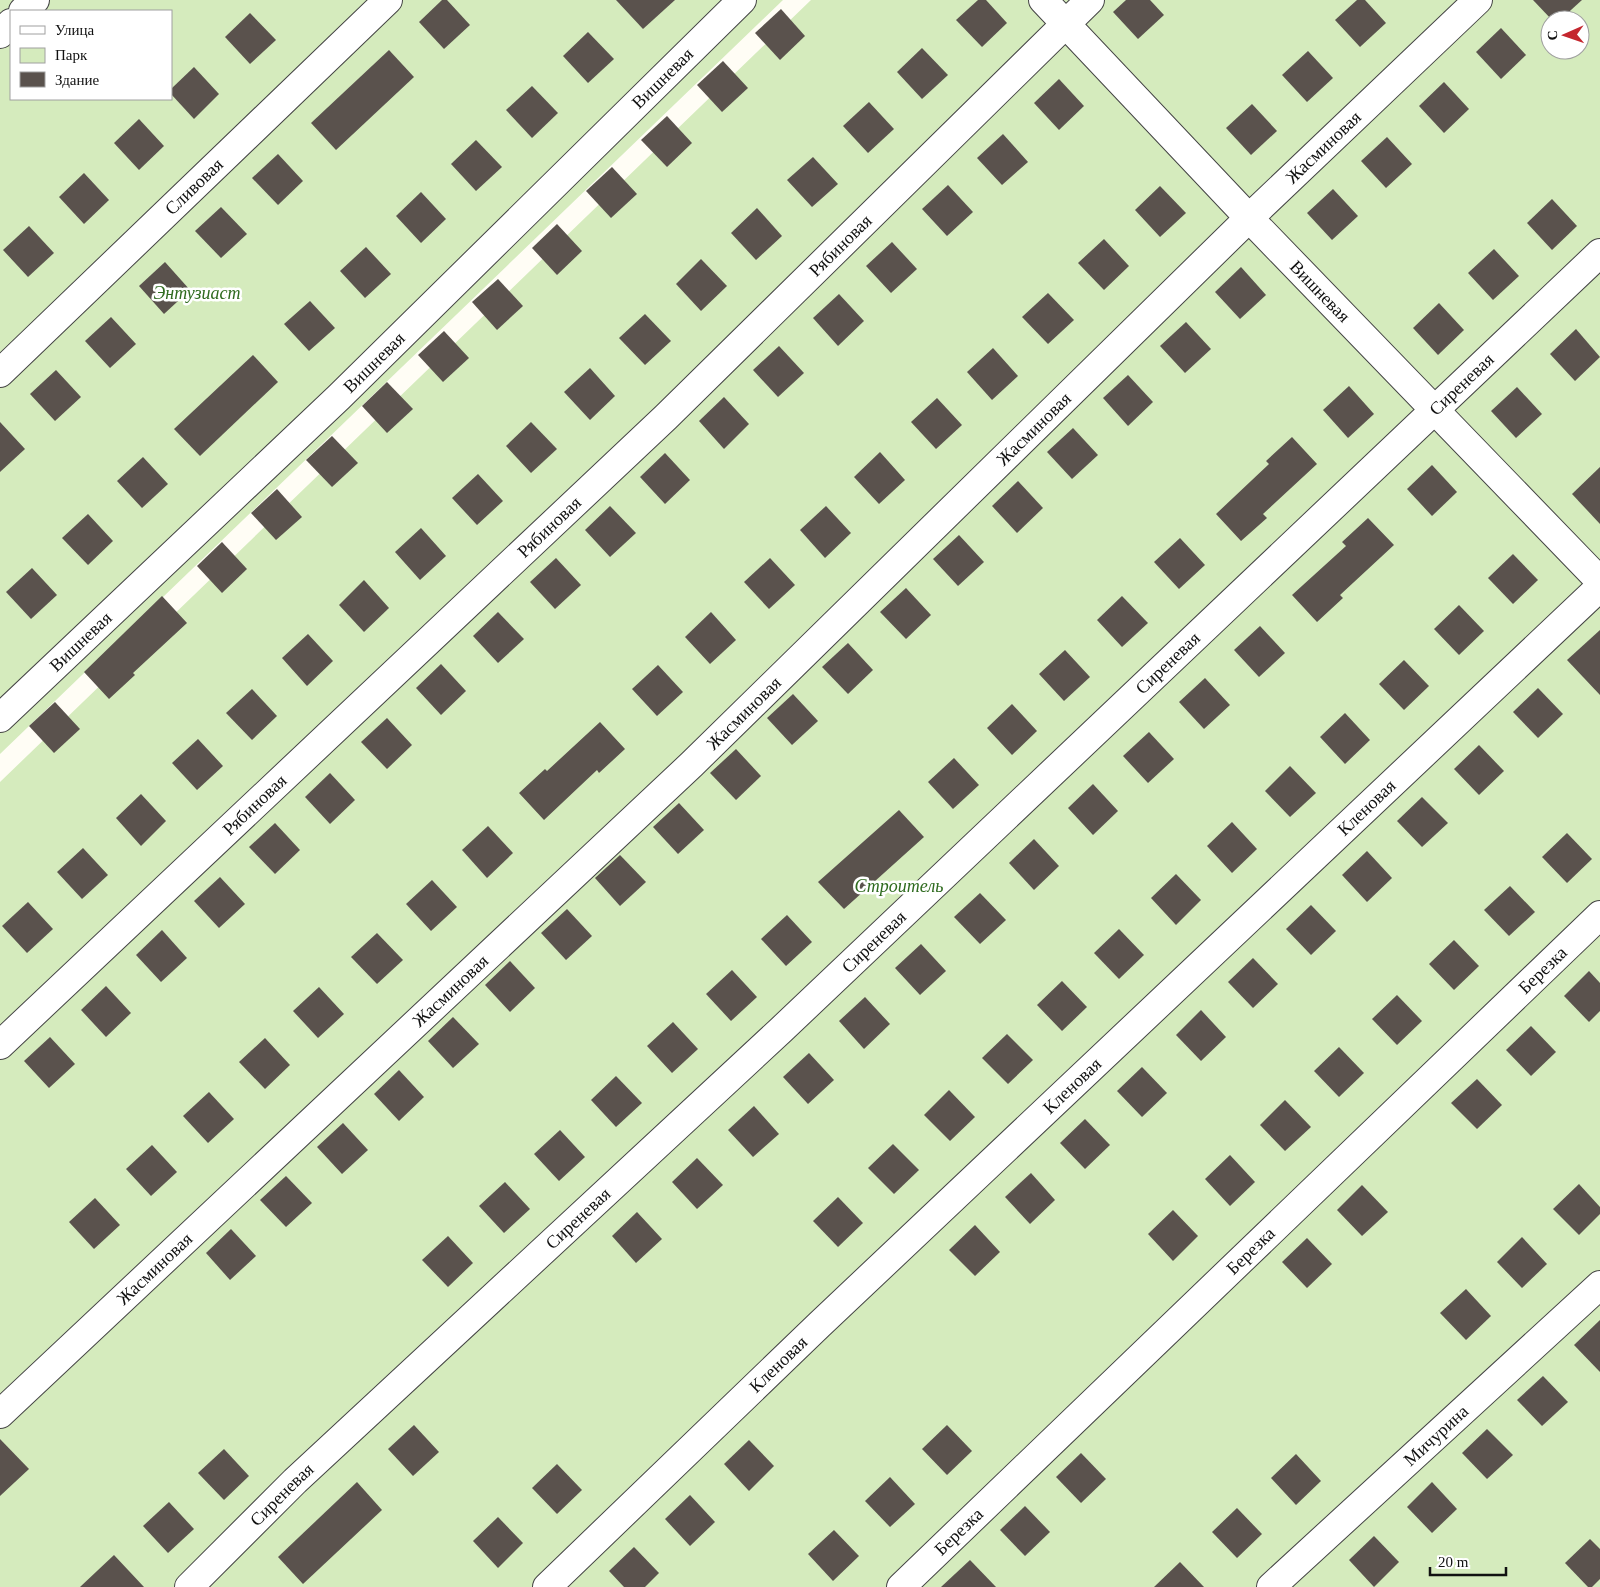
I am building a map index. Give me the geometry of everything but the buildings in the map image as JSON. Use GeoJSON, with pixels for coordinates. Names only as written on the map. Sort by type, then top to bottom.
{"type":"FeatureCollection","features":[{"type":"Feature","properties":{"kind":"street"},"geometry":{"type":"LineString","coordinates":[[24,10],[35,0]]}},
{"type":"Feature","properties":{"kind":"street","name":"Сливовая"},"geometry":{"type":"LineString","coordinates":[[0,373],[388,0]]}},
{"type":"Feature","properties":{"kind":"street","name":"Вишневая"},"geometry":{"type":"LineString","coordinates":[[0,718],[339,397],[742,0]]}},
{"type":"Feature","properties":{"kind":"street","name":"Вишневая"},"geometry":{"type":"LineString","coordinates":[[1043,0],[1249,218],[1600,581]]}},
{"type":"Feature","properties":{"kind":"street","name":"Рябиновая"},"geometry":{"type":"LineString","coordinates":[[0,1045],[666,417],[1090,0]]}},
{"type":"Feature","properties":{"kind":"street","name":"Жасминовая"},"geometry":{"type":"LineString","coordinates":[[0,1414],[692,764],[1249,218],[1478,0]]}},
{"type":"Feature","properties":{"kind":"street"},"geometry":{"type":"LineString","coordinates":[[0,34],[10,24]]}},
{"type":"Feature","properties":{"kind":"street","name":"Сиреневая"},"geometry":{"type":"LineString","coordinates":[[189,1587],[295,1481],[781,1030],[1600,253]]}},
{"type":"Feature","properties":{"kind":"street","name":"Кленовая"},"geometry":{"type":"LineString","coordinates":[[547,1587],[819,1325],[1600,587]]}},
{"type":"Feature","properties":{"kind":"street","name":"Березка"},"geometry":{"type":"LineString","coordinates":[[900,1587],[1600,915]]}},
{"type":"Feature","properties":{"kind":"street","name":"Мичурина"},"geometry":{"type":"LineString","coordinates":[[1271,1587],[1600,1285]]}},
{"type":"Feature","properties":{"kind":"green space","name":"Энтузиаст"},"geometry":{"type":"Polygon","coordinates":[[[0,0],[783,0],[0,754],[0,0]]]}},
{"type":"Feature","properties":{"kind":"green space","name":"Строитель"},"geometry":{"type":"Polygon","coordinates":[[[811,0],[1600,0],[1600,1587],[0,1587],[0,782],[811,0]]]}}]}
